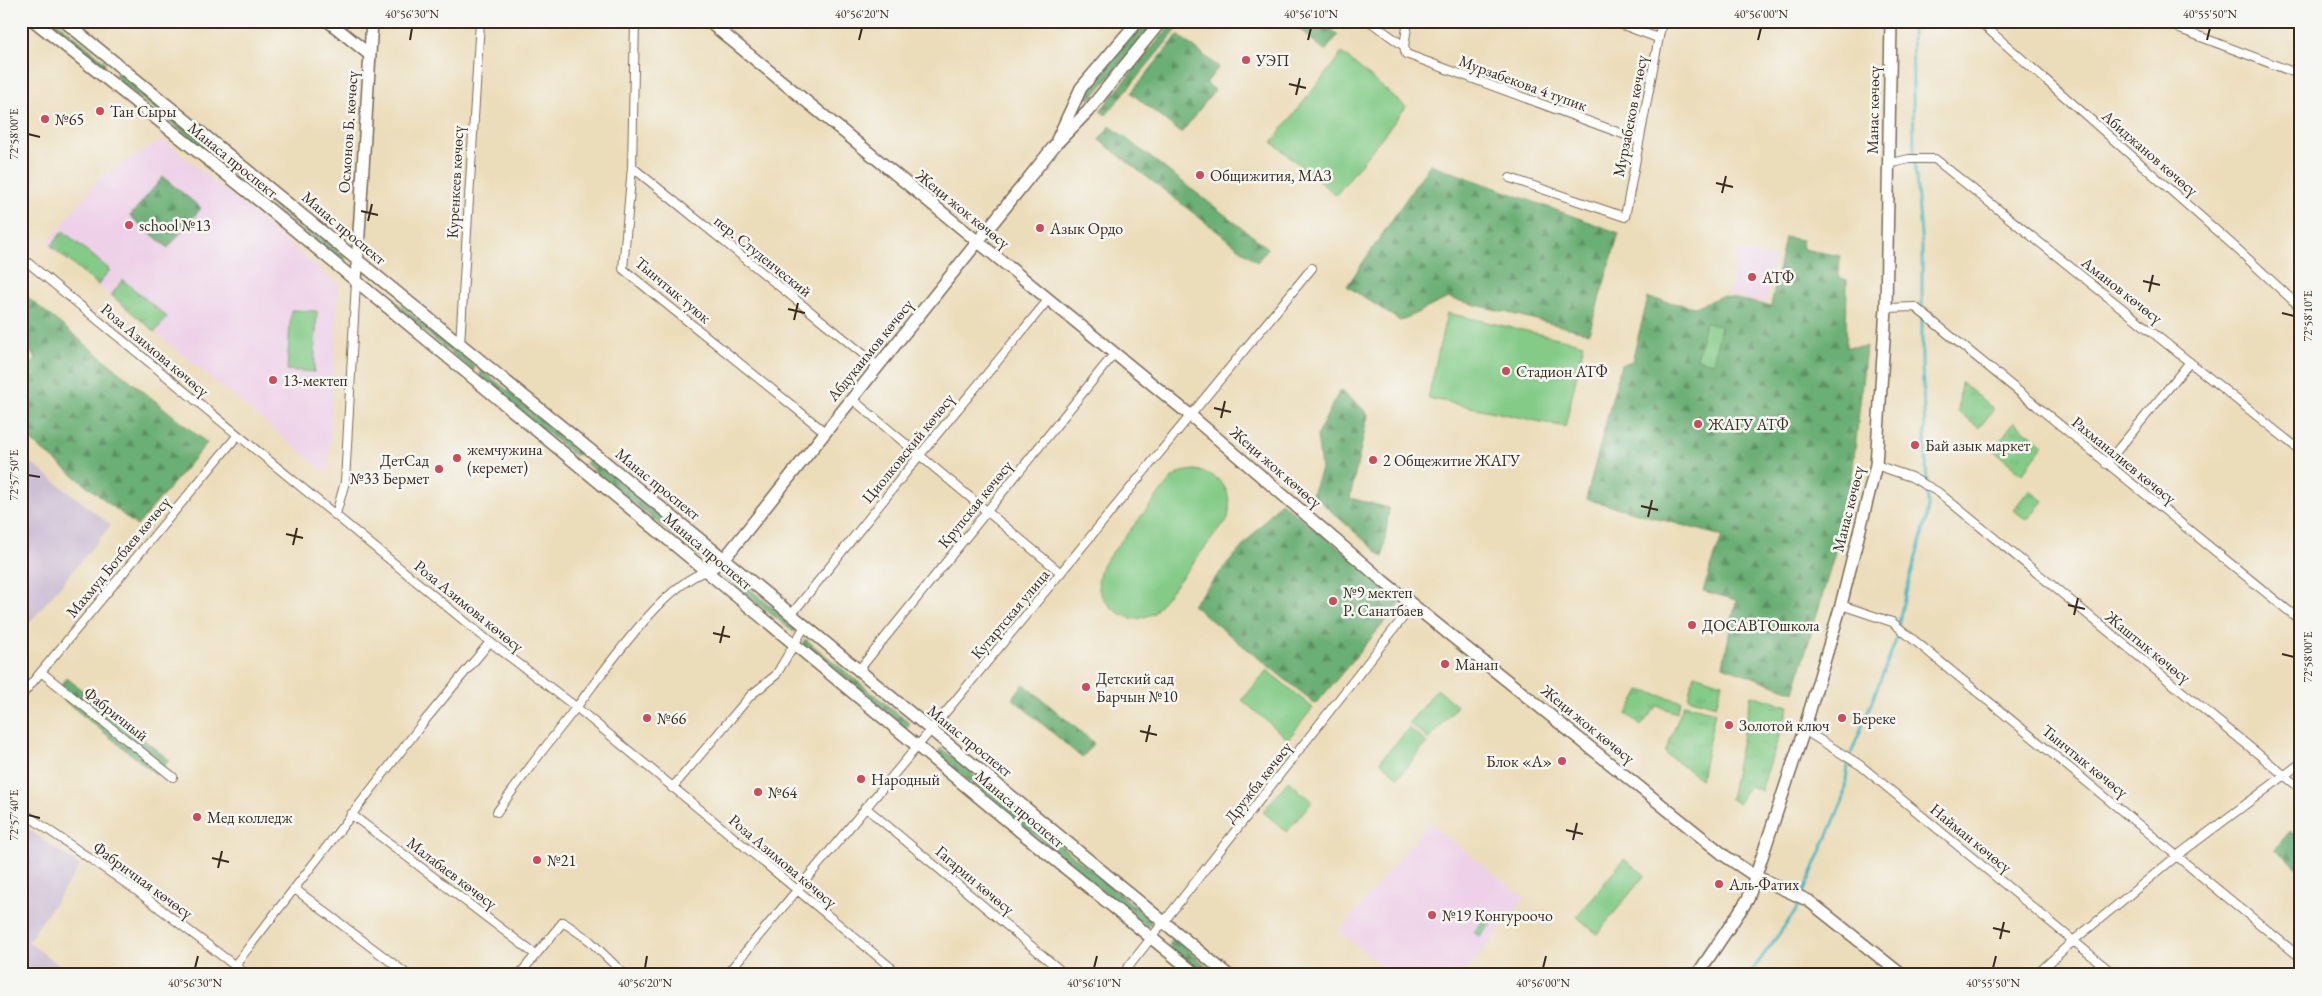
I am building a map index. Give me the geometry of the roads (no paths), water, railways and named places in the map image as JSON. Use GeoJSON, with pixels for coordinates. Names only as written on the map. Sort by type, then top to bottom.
{"type":"FeatureCollection","features":[{"type":"Feature","properties":{"kind":"main road","name":"Манаса проспект"},"geometry":{"type":"LineString","coordinates":[[34,21],[262,203],[1197,975]]}},
{"type":"Feature","properties":{"kind":"main road","name":"Манас проспект"},"geometry":{"type":"LineString","coordinates":[[64,21],[724,559],[1228,975]]}},
{"type":"Feature","properties":{"kind":"main road"},"geometry":{"type":"LineString","coordinates":[[328,21],[370,55]]}},
{"type":"Feature","properties":{"kind":"main road","name":"Осмонов Б. көчөсү"},"geometry":{"type":"LineString","coordinates":[[356,282],[372,21]]}},
{"type":"Feature","properties":{"kind":"main road","name":"Жеңи жок көчөсү"},"geometry":{"type":"LineString","coordinates":[[708,21],[979,241],[1114,354],[1190,414],[1413,605],[1707,842],[1755,876],[1809,901],[1902,975]]}},
{"type":"Feature","properties":{"kind":"main road","name":"Абдукаимов көчөсү"},"geometry":{"type":"LineString","coordinates":[[1055,145],[1080,88],[1138,21]]}},
{"type":"Feature","properties":{"kind":"main road","name":"Абдукаимов көчөсү"},"geometry":{"type":"LineString","coordinates":[[706,571],[724,559],[1055,145],[1088,111],[1161,21]]}},
{"type":"Feature","properties":{"kind":"main road","name":"Манас көчөсү"},"geometry":{"type":"LineString","coordinates":[[1699,974],[1748,899],[1804,730],[1841,605],[1876,466],[1886,308],[1890,21]]}},
{"type":"Feature","properties":{"kind":"main road"},"geometry":{"type":"LineString","coordinates":[[103,76],[115,62]]}},
{"type":"Feature","properties":{"kind":"main road"},"geometry":{"type":"LineString","coordinates":[[207,160],[218,146]]}},
{"type":"Feature","properties":{"kind":"main road"},"geometry":{"type":"LineString","coordinates":[[262,203],[273,191]]}},
{"type":"Feature","properties":{"kind":"main road"},"geometry":{"type":"LineString","coordinates":[[472,378],[484,363]]}},
{"type":"Feature","properties":{"kind":"main road"},"geometry":{"type":"LineString","coordinates":[[576,464],[588,448]]}},
{"type":"Feature","properties":{"kind":"street","name":"Куренкеев көчөсү"},"geometry":{"type":"LineString","coordinates":[[460,344],[480,21]]}},
{"type":"Feature","properties":{"kind":"street","name":"Тынчтык туюк"},"geometry":{"type":"LineString","coordinates":[[635,21],[632,167],[623,269],[825,432]]}},
{"type":"Feature","properties":{"kind":"street"},"geometry":{"type":"LineString","coordinates":[[1369,21],[1404,46],[1408,21]]}},
{"type":"Feature","properties":{"kind":"street"},"geometry":{"type":"LineString","coordinates":[[1612,21],[1658,38]]}},
{"type":"Feature","properties":{"kind":"street","name":"Мурзабеков көчөсү"},"geometry":{"type":"LineString","coordinates":[[1510,178],[1625,217],[1662,21]]}},
{"type":"Feature","properties":{"kind":"street","name":"Абиджанов көчөсү"},"geometry":{"type":"LineString","coordinates":[[1979,21],[2235,246],[2300,306]]}},
{"type":"Feature","properties":{"kind":"street"},"geometry":{"type":"LineString","coordinates":[[2183,21],[2180,29],[2301,76]]}},
{"type":"Feature","properties":{"kind":"street","name":"Мурзабекова 4 тупик"},"geometry":{"type":"LineString","coordinates":[[1404,46],[1406,54],[1417,59],[1639,140]]}},
{"type":"Feature","properties":{"kind":"street","name":"Аманов көчөсү"},"geometry":{"type":"LineString","coordinates":[[1888,164],[1922,157],[1935,159],[2301,451]]}},
{"type":"Feature","properties":{"kind":"street","name":"пер. Студенческий"},"geometry":{"type":"LineString","coordinates":[[632,167],[878,366]]}},
{"type":"Feature","properties":{"kind":"street","name":"Роза Азимова көчөсү"},"geometry":{"type":"LineString","coordinates":[[21,257],[490,642],[576,707],[900,975]]}},
{"type":"Feature","properties":{"kind":"street","name":"Кугартская улица"},"geometry":{"type":"LineString","coordinates":[[726,975],[918,746],[1312,268]]}},
{"type":"Feature","properties":{"kind":"street","name":"Осмонов Б. көчөсү"},"geometry":{"type":"LineString","coordinates":[[336,514],[345,482],[356,282]]}},
{"type":"Feature","properties":{"kind":"street","name":"Циолковский көчөсү"},"geometry":{"type":"LineString","coordinates":[[791,614],[1048,300]]}},
{"type":"Feature","properties":{"kind":"street","name":"Рахманалиев көчөсү"},"geometry":{"type":"LineString","coordinates":[[1886,308],[1915,307],[2301,621]]}},
{"type":"Feature","properties":{"kind":"street","name":"Крупская көчөсү"},"geometry":{"type":"LineString","coordinates":[[858,671],[1114,354]]}},
{"type":"Feature","properties":{"kind":"street"},"geometry":{"type":"LineString","coordinates":[[2106,464],[2190,362]]}},
{"type":"Feature","properties":{"kind":"street"},"geometry":{"type":"LineString","coordinates":[[852,399],[1061,573]]}},
{"type":"Feature","properties":{"kind":"street","name":"Махмуд Ботбаев көчөсү"},"geometry":{"type":"LineString","coordinates":[[21,696],[237,436]]}},
{"type":"Feature","properties":{"kind":"street","name":"Жаштык көчөсү"},"geometry":{"type":"LineString","coordinates":[[1876,466],[1911,477],[1938,492],[2301,789]]}},
{"type":"Feature","properties":{"kind":"street"},"geometry":{"type":"LineString","coordinates":[[496,812],[641,624],[690,576],[706,571]]}},
{"type":"Feature","properties":{"kind":"street","name":"Дружба көчөсү"},"geometry":{"type":"LineString","coordinates":[[1122,975],[1413,605]]}},
{"type":"Feature","properties":{"kind":"street","name":"Тынчтык көчөсү"},"geometry":{"type":"LineString","coordinates":[[1841,605],[1892,622],[2178,855],[2301,958]]}},
{"type":"Feature","properties":{"kind":"street"},"geometry":{"type":"LineString","coordinates":[[672,788],[751,694],[776,675],[804,626]]}},
{"type":"Feature","properties":{"kind":"street"},"geometry":{"type":"LineString","coordinates":[[235,965],[422,724],[490,642]]}},
{"type":"Feature","properties":{"kind":"street","name":"Фабричный"},"geometry":{"type":"LineString","coordinates":[[41,672],[173,777]]}},
{"type":"Feature","properties":{"kind":"street","name":"Найман көчөсү"},"geometry":{"type":"LineString","coordinates":[[1804,730],[1860,765],[2115,975]]}},
{"type":"Feature","properties":{"kind":"street"},"geometry":{"type":"LineString","coordinates":[[2036,975],[2073,941],[2178,855],[2301,763]]}},
{"type":"Feature","properties":{"kind":"street","name":"Гагарин көчөсү"},"geometry":{"type":"LineString","coordinates":[[865,807],[1066,975]]}},
{"type":"Feature","properties":{"kind":"street","name":"Фабричная көчөсү"},"geometry":{"type":"LineString","coordinates":[[21,810],[137,891],[247,975]]}},
{"type":"Feature","properties":{"kind":"street","name":"Малабаев көчөсү"},"geometry":{"type":"LineString","coordinates":[[351,814],[536,955]]}},
{"type":"Feature","properties":{"kind":"street"},"geometry":{"type":"LineString","coordinates":[[295,889],[408,975]]}},
{"type":"Feature","properties":{"kind":"street"},"geometry":{"type":"LineString","coordinates":[[519,975],[563,922],[588,940],[625,975]]}},
{"type":"Feature","properties":{"kind":"waterway"},"geometry":{"type":"LineString","coordinates":[[1749,975],[1795,912],[1843,800],[1849,759],[1895,643],[1902,607],[1926,521],[1928,507],[1922,364],[1922,246],[1914,154],[1912,21]]}},
{"type":"Feature","properties":{"kind":"place","name":"УЭП"},"geometry":{"type":"Point","coordinates":[1246,60]}},
{"type":"Feature","properties":{"kind":"place","name":"Тан Сыры"},"geometry":{"type":"Point","coordinates":[100,111]}},
{"type":"Feature","properties":{"kind":"place","name":"№65"},"geometry":{"type":"Point","coordinates":[45,119]}},
{"type":"Feature","properties":{"kind":"place","name":"Общижития, МАЗ"},"geometry":{"type":"Point","coordinates":[1200,175]}},
{"type":"Feature","properties":{"kind":"place","name":"school №13"},"geometry":{"type":"Point","coordinates":[129,225]}},
{"type":"Feature","properties":{"kind":"place","name":"Азык Ордо"},"geometry":{"type":"Point","coordinates":[1040,228]}},
{"type":"Feature","properties":{"kind":"place","name":"АТФ"},"geometry":{"type":"Point","coordinates":[1752,277]}},
{"type":"Feature","properties":{"kind":"place","name":"Стадион АТФ"},"geometry":{"type":"Point","coordinates":[1506,371]}},
{"type":"Feature","properties":{"kind":"place","name":"13-мектеп"},"geometry":{"type":"Point","coordinates":[273,380]}},
{"type":"Feature","properties":{"kind":"place","name":"ЖАГУ АТФ"},"geometry":{"type":"Point","coordinates":[1698,424]}},
{"type":"Feature","properties":{"kind":"place","name":"Бай азык маркет"},"geometry":{"type":"Point","coordinates":[1915,445]}},
{"type":"Feature","properties":{"kind":"place","name":"жемчужина (керемет)"},"geometry":{"type":"Point","coordinates":[457,458]}},
{"type":"Feature","properties":{"kind":"place","name":"2 Общежитие ЖАГУ"},"geometry":{"type":"Point","coordinates":[1373,460]}},
{"type":"Feature","properties":{"kind":"place","name":"ДетСад №33 Бермет"},"geometry":{"type":"Point","coordinates":[439,469]}},
{"type":"Feature","properties":{"kind":"place","name":"№9 мектеп Р. Санатбаев"},"geometry":{"type":"Point","coordinates":[1333,601]}},
{"type":"Feature","properties":{"kind":"place","name":"ДОСАВТОшкола"},"geometry":{"type":"Point","coordinates":[1692,625]}},
{"type":"Feature","properties":{"kind":"place","name":"Манап"},"geometry":{"type":"Point","coordinates":[1445,664]}},
{"type":"Feature","properties":{"kind":"place","name":"Детский сад Барчын №10"},"geometry":{"type":"Point","coordinates":[1086,687]}},
{"type":"Feature","properties":{"kind":"place","name":"№66"},"geometry":{"type":"Point","coordinates":[647,718]}},
{"type":"Feature","properties":{"kind":"place","name":"Береке"},"geometry":{"type":"Point","coordinates":[1842,718]}},
{"type":"Feature","properties":{"kind":"place","name":"Золотой ключ"},"geometry":{"type":"Point","coordinates":[1729,725]}},
{"type":"Feature","properties":{"kind":"place","name":"Блок «А»"},"geometry":{"type":"Point","coordinates":[1562,761]}},
{"type":"Feature","properties":{"kind":"place","name":"Народный"},"geometry":{"type":"Point","coordinates":[861,779]}},
{"type":"Feature","properties":{"kind":"place","name":"№64"},"geometry":{"type":"Point","coordinates":[758,792]}},
{"type":"Feature","properties":{"kind":"place","name":"Мед колледж"},"geometry":{"type":"Point","coordinates":[197,817]}},
{"type":"Feature","properties":{"kind":"place","name":"№21"},"geometry":{"type":"Point","coordinates":[537,860]}},
{"type":"Feature","properties":{"kind":"place","name":"Аль-Фатих"},"geometry":{"type":"Point","coordinates":[1719,884]}},
{"type":"Feature","properties":{"kind":"place","name":"№19 Конгуроочо"},"geometry":{"type":"Point","coordinates":[1432,915]}}]}
